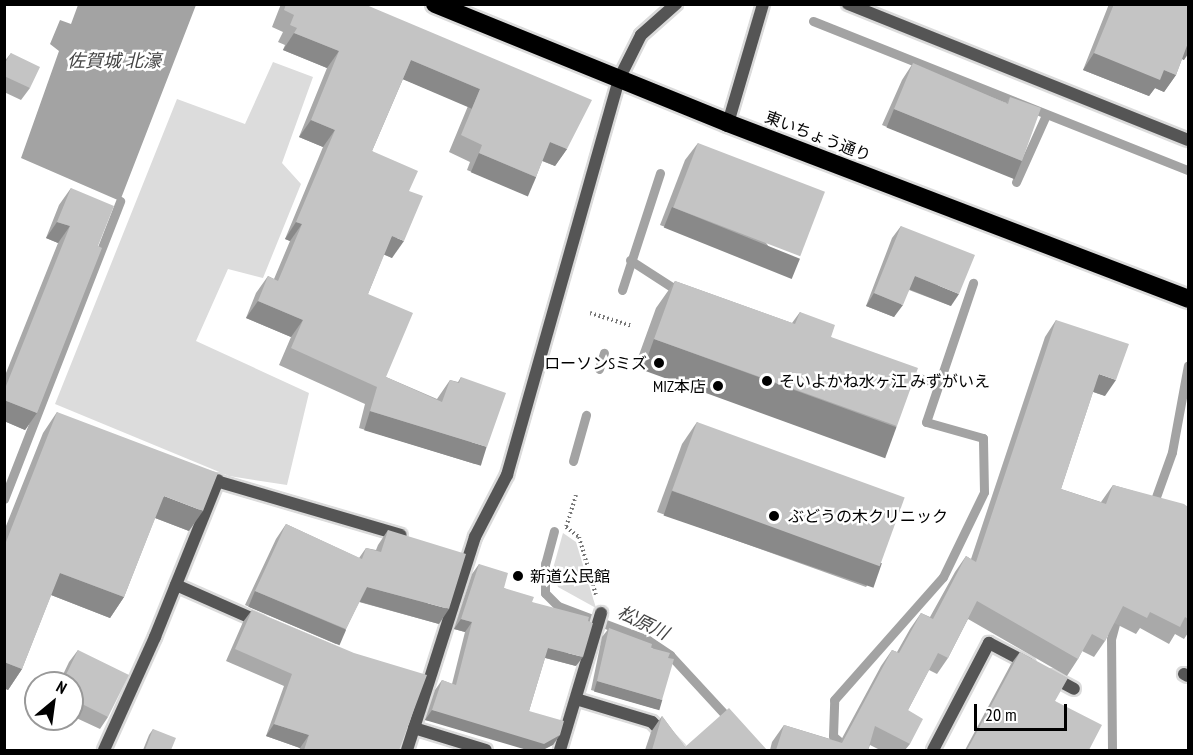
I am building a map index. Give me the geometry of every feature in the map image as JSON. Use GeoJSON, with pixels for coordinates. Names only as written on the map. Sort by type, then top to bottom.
{"type":"FeatureCollection","features":[{"type":"Feature","properties":{"kind":"highway","name":"東いちょう通り"},"geometry":{"type":"LineString","coordinates":[[435,4],[728,123],[1188,298]]}},
{"type":"Feature","properties":{"kind":"street"},"geometry":{"type":"LineString","coordinates":[[407,750],[414,728],[423,680],[463,554],[507,475],[619,79],[641,35],[676,4]]}},
{"type":"Feature","properties":{"kind":"street"},"geometry":{"type":"LineString","coordinates":[[728,123],[762,4]]}},
{"type":"Feature","properties":{"kind":"street"},"geometry":{"type":"LineString","coordinates":[[848,4],[1188,140]]}},
{"type":"Feature","properties":{"kind":"street"},"geometry":{"type":"LineString","coordinates":[[186,471],[411,538]]}},
{"type":"Feature","properties":{"kind":"street"},"geometry":{"type":"LineString","coordinates":[[104,750],[176,585],[218,480]]}},
{"type":"Feature","properties":{"kind":"street"},"geometry":{"type":"LineString","coordinates":[[176,585],[270,626]]}},
{"type":"Feature","properties":{"kind":"street"},"geometry":{"type":"LineString","coordinates":[[560,750],[601,613]]}},
{"type":"Feature","properties":{"kind":"street"},"geometry":{"type":"LineString","coordinates":[[933,750],[989,643],[1074,689]]}},
{"type":"Feature","properties":{"kind":"street"},"geometry":{"type":"LineString","coordinates":[[576,699],[652,722],[679,750]]}},
{"type":"Feature","properties":{"kind":"street"},"geometry":{"type":"LineString","coordinates":[[414,728],[486,750]]}},
{"type":"Feature","properties":{"kind":"path"},"geometry":{"type":"LineString","coordinates":[[590,313],[632,326]]}},
{"type":"Feature","properties":{"kind":"path"},"geometry":{"type":"LineString","coordinates":[[576,495],[566,527],[579,537],[601,613]]}},
{"type":"Feature","properties":{"kind":"shaded area"},"geometry":{"type":"Polygon","coordinates":[[[273,62],[313,77],[282,163],[301,184],[263,278],[228,269],[196,341],[309,393],[287,485],[229,476],[55,404],[177,99],[245,124],[273,62]]]}},
{"type":"Feature","properties":{"kind":"shaded area"},"geometry":{"type":"Polygon","coordinates":[[[563,533],[576,542],[596,608],[558,587],[552,572],[563,533]]]}},
{"type":"Feature","properties":{"kind":"water","name":"佐賀城 北濠"},"geometry":{"type":"Polygon","coordinates":[[[78,5],[196,5],[120,201],[21,158],[59,51],[50,44],[60,20],[71,24],[78,5]]]}},
{"type":"Feature","properties":{"kind":"building"},"geometry":{"type":"Polygon","coordinates":[[[286,4],[364,4],[592,100],[567,149],[550,142],[536,177],[479,153],[482,145],[461,135],[480,89],[411,60],[372,151],[418,171],[409,191],[423,196],[404,241],[392,236],[368,294],[413,313],[386,377],[442,402],[450,380],[459,383],[461,377],[506,393],[487,447],[370,411],[377,387],[291,348],[303,320],[258,301],[268,276],[278,281],[302,224],[296,222],[335,130],[311,120],[339,51],[294,33],[297,28],[290,25],[294,15],[284,10],[286,4]]]}},
{"type":"Feature","properties":{"kind":"building"},"geometry":{"type":"Polygon","coordinates":[[[1114,4],[1188,4],[1188,43],[1176,75],[1164,70],[1160,80],[1094,53],[1114,4]]]}},
{"type":"Feature","properties":{"kind":"building"},"geometry":{"type":"Polygon","coordinates":[[[11,53],[40,67],[30,88],[4,76],[4,63],[11,53]]]}},
{"type":"Feature","properties":{"kind":"building"},"geometry":{"type":"Polygon","coordinates":[[[913,63],[1008,104],[1010,97],[1041,108],[1022,161],[894,109],[913,63]]]}},
{"type":"Feature","properties":{"kind":"building"},"geometry":{"type":"Polygon","coordinates":[[[698,143],[825,192],[800,256],[673,207],[698,143]]]}},
{"type":"Feature","properties":{"kind":"building"},"geometry":{"type":"Polygon","coordinates":[[[71,188],[114,206],[98,246],[102,248],[37,413],[4,400],[4,391],[70,226],[57,222],[71,188]]]}},
{"type":"Feature","properties":{"kind":"building"},"geometry":{"type":"Polygon","coordinates":[[[901,226],[975,255],[959,294],[915,276],[903,305],[874,293],[901,226]]]}},
{"type":"Feature","properties":{"kind":"building"},"geometry":{"type":"Polygon","coordinates":[[[675,281],[795,324],[800,312],[835,325],[831,337],[918,368],[897,426],[654,339],[675,281]]]}},
{"type":"Feature","properties":{"kind":"building"},"geometry":{"type":"Polygon","coordinates":[[[1056,320],[1129,344],[1116,380],[1099,374],[1061,489],[1106,504],[1113,485],[1188,507],[1188,619],[1185,617],[1180,627],[1150,612],[1147,618],[1123,606],[1105,641],[1092,634],[1078,659],[977,601],[948,658],[938,653],[908,710],[923,719],[910,744],[875,726],[868,750],[776,750],[784,725],[842,743],[892,650],[899,653],[921,613],[933,619],[966,556],[976,562],[1056,320]]]}},
{"type":"Feature","properties":{"kind":"building"},"geometry":{"type":"Polygon","coordinates":[[[57,412],[218,473],[203,511],[164,496],[124,597],[60,573],[22,669],[4,662],[4,547],[57,412]]]}},
{"type":"Feature","properties":{"kind":"building","name":"ぶどうの木クリニック"},"geometry":{"type":"Polygon","coordinates":[[[697,422],[905,498],[880,566],[672,491],[697,422]]]}},
{"type":"Feature","properties":{"kind":"building"},"geometry":{"type":"Polygon","coordinates":[[[286,524],[362,559],[366,548],[381,552],[388,530],[466,554],[449,609],[367,587],[346,629],[255,591],[286,524]]]}},
{"type":"Feature","properties":{"kind":"building"},"geometry":{"type":"Polygon","coordinates":[[[479,564],[508,573],[504,588],[534,597],[532,602],[589,617],[588,621],[593,623],[583,657],[548,648],[529,711],[564,721],[560,735],[544,744],[432,710],[442,680],[456,685],[472,622],[461,619],[479,564]]]}},
{"type":"Feature","properties":{"kind":"building"},"geometry":{"type":"Polygon","coordinates":[[[252,610],[354,653],[427,675],[399,750],[304,750],[309,735],[274,724],[292,674],[235,649],[252,610]]]}},
{"type":"Feature","properties":{"kind":"building"},"geometry":{"type":"Polygon","coordinates":[[[609,628],[652,644],[651,648],[670,653],[668,658],[674,659],[662,700],[597,681],[609,628]]]}},
{"type":"Feature","properties":{"kind":"building"},"geometry":{"type":"Polygon","coordinates":[[[78,650],[129,675],[108,717],[84,705],[84,671],[68,671],[78,650]]]}},
{"type":"Feature","properties":{"kind":"building"},"geometry":{"type":"Polygon","coordinates":[[[1020,652],[1068,678],[1055,701],[1102,725],[1089,750],[967,750],[1020,652]]]}},
{"type":"Feature","properties":{"kind":"building"},"geometry":{"type":"Polygon","coordinates":[[[729,708],[767,750],[652,750],[662,716],[685,747],[729,708]]]}},
{"type":"Feature","properties":{"kind":"building"},"geometry":{"type":"Polygon","coordinates":[[[153,729],[176,738],[171,750],[145,750],[153,729]]]}},
{"type":"Feature","properties":{"kind":"waterway"},"geometry":{"type":"LineString","coordinates":[[813,21],[1188,170]]}},
{"type":"Feature","properties":{"kind":"waterway"},"geometry":{"type":"LineString","coordinates":[[1016,182],[1046,115]]}},
{"type":"Feature","properties":{"kind":"waterway","name":"松原川"},"geometry":{"type":"LineString","coordinates":[[622,290],[660,173]]}},
{"type":"Feature","properties":{"kind":"waterway"},"geometry":{"type":"LineString","coordinates":[[4,499],[120,201]]}},
{"type":"Feature","properties":{"kind":"waterway"},"geometry":{"type":"LineString","coordinates":[[630,260],[681,293]]}},
{"type":"Feature","properties":{"kind":"waterway"},"geometry":{"type":"LineString","coordinates":[[849,750],[833,736],[834,700],[943,577],[984,492],[983,438],[926,422],[973,283]]}},
{"type":"Feature","properties":{"kind":"waterway"},"geometry":{"type":"LineString","coordinates":[[599,369],[604,353]]}},
{"type":"Feature","properties":{"kind":"waterway"},"geometry":{"type":"LineString","coordinates":[[1152,508],[1172,452],[1188,365]]}},
{"type":"Feature","properties":{"kind":"waterway"},"geometry":{"type":"LineString","coordinates":[[905,373],[937,384]]}},
{"type":"Feature","properties":{"kind":"waterway"},"geometry":{"type":"LineString","coordinates":[[573,461],[586,415]]}},
{"type":"Feature","properties":{"kind":"waterway","name":"松原川"},"geometry":{"type":"LineString","coordinates":[[554,531],[545,564],[545,593],[558,606],[648,640],[670,655],[731,721]]}},
{"type":"Feature","properties":{"kind":"waterway"},"geometry":{"type":"LineString","coordinates":[[1112,750],[1111,639],[1118,612]]}},
{"type":"Feature","properties":{"kind":"place","name":"ローソンSミズ"},"geometry":{"type":"Point","coordinates":[659,363]}},
{"type":"Feature","properties":{"kind":"place","name":"そいよかね水ヶ江 みずがいえ"},"geometry":{"type":"Point","coordinates":[767,381]}},
{"type":"Feature","properties":{"kind":"place","name":"MIZ本店"},"geometry":{"type":"Point","coordinates":[718,386]}},
{"type":"Feature","properties":{"kind":"place","name":"ぶどうの木クリニック"},"geometry":{"type":"Point","coordinates":[774,516]}},
{"type":"Feature","properties":{"kind":"place","name":"新道公民館"},"geometry":{"type":"Point","coordinates":[518,576]}}]}
